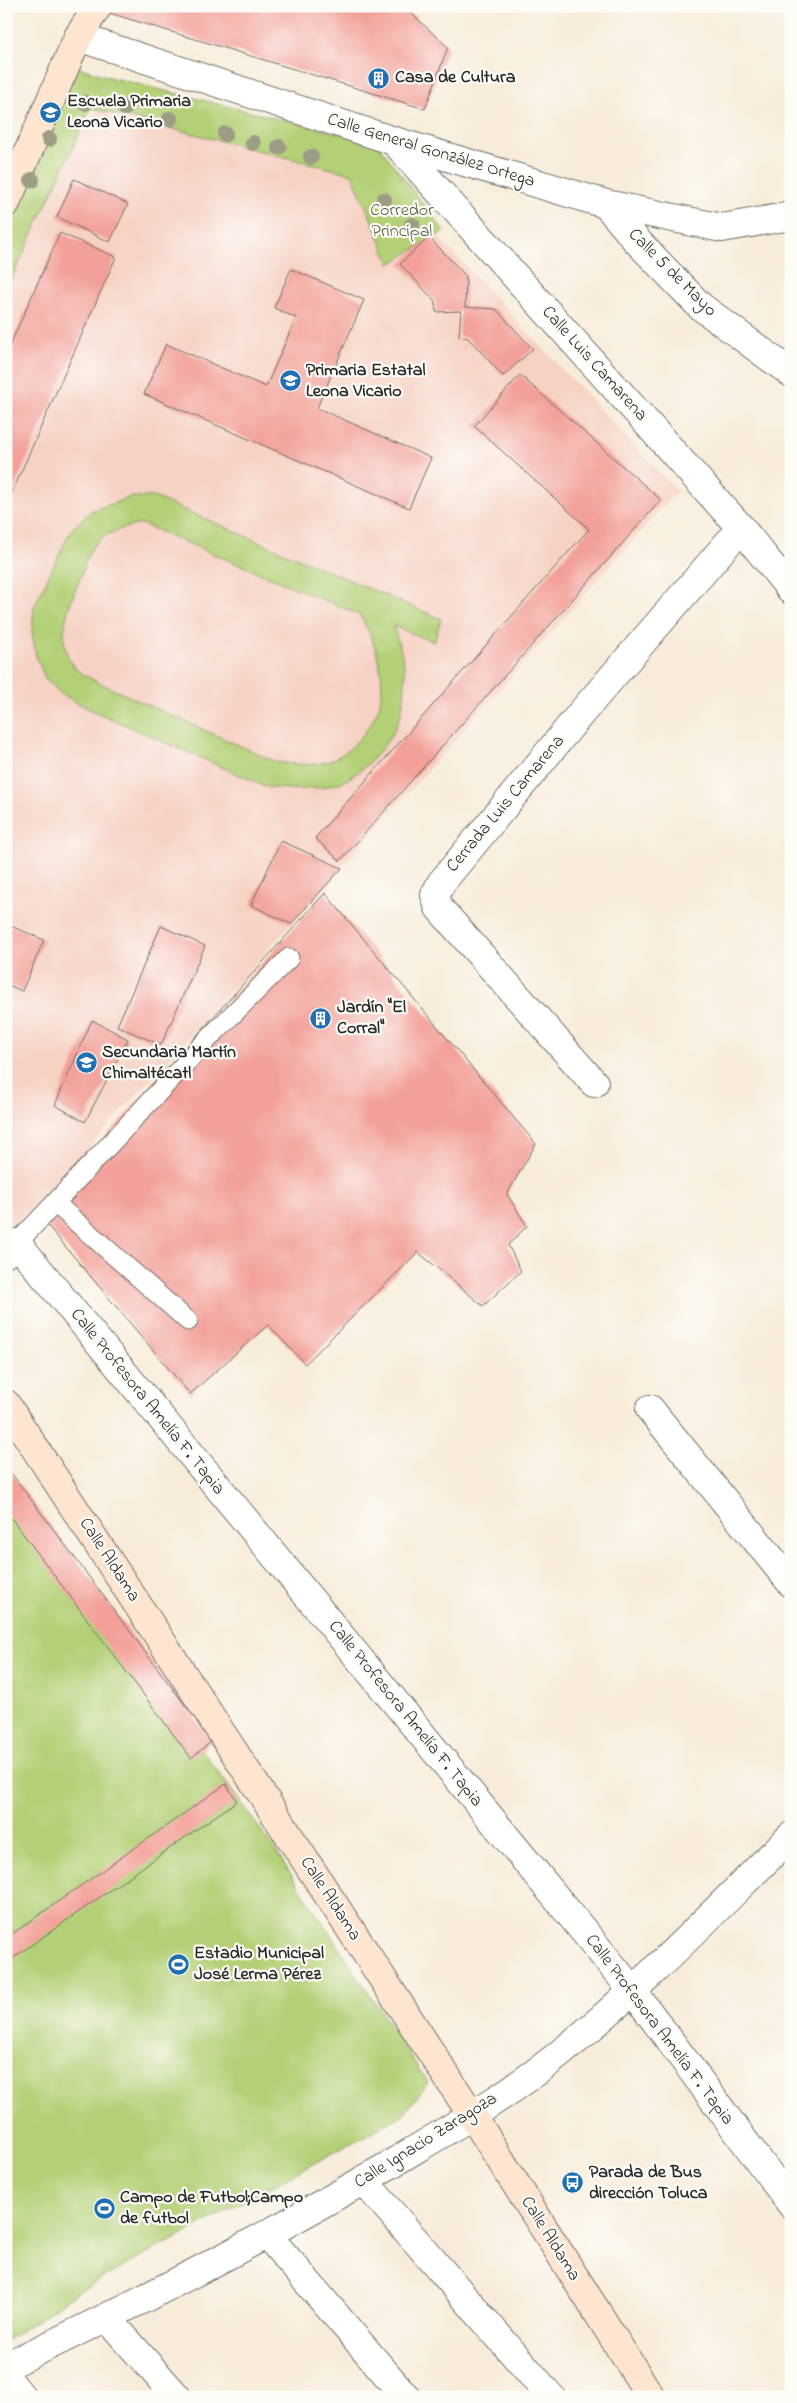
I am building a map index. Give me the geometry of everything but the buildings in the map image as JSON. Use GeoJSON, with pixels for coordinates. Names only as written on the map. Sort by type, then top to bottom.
{"type":"FeatureCollection","features":[{"type":"Feature","properties":{"kind":"main road"},"geometry":{"type":"LineString","coordinates":[[6,202],[78,37],[98,6]]}},
{"type":"Feature","properties":{"kind":"main road","name":"Calle Aldama"},"geometry":{"type":"LineString","coordinates":[[6,1404],[472,2116],[651,2397]]}},
{"type":"Feature","properties":{"kind":"street","name":"Calle General González Ortega"},"geometry":{"type":"LineString","coordinates":[[78,37],[394,141],[606,204],[722,228],[791,216]]}},
{"type":"Feature","properties":{"kind":"street","name":"Calle Luis Camarena"},"geometry":{"type":"LineString","coordinates":[[394,141],[741,528],[791,590]]}},
{"type":"Feature","properties":{"kind":"street","name":"Calle 5 de Mayo"},"geometry":{"type":"LineString","coordinates":[[606,204],[637,241],[700,306],[791,373]]}},
{"type":"Feature","properties":{"kind":"street","name":"Cerrada Luis Camarena"},"geometry":{"type":"LineString","coordinates":[[594,1083],[439,908],[435,895],[441,882],[582,712],[741,528]]}},
{"type":"Feature","properties":{"kind":"street","name":"Calle Profesora Amelía F. Tapia"},"geometry":{"type":"LineString","coordinates":[[11,1248],[633,1991],[791,2204]]}},
{"type":"Feature","properties":{"kind":"street"},"geometry":{"type":"LineString","coordinates":[[650,1409],[791,1583]]}},
{"type":"Feature","properties":{"kind":"street","name":"Calle Ignacio Zaragoza"},"geometry":{"type":"LineString","coordinates":[[6,2366],[107,2318],[267,2235],[472,2116],[556,2058],[633,1991],[791,1836]]}},
{"type":"Feature","properties":{"kind":"street"},"geometry":{"type":"LineString","coordinates":[[363,2180],[551,2397]]}},
{"type":"Feature","properties":{"kind":"street"},"geometry":{"type":"LineString","coordinates":[[267,2235],[406,2397]]}},
{"type":"Feature","properties":{"kind":"street"},"geometry":{"type":"LineString","coordinates":[[107,2318],[177,2397]]}},
{"type":"Feature","properties":{"kind":"street"},"geometry":{"type":"LineString","coordinates":[[6,2377],[22,2397]]}},
{"type":"Feature","properties":{"kind":"lane"},"geometry":{"type":"LineString","coordinates":[[11,1248],[208,1039],[289,958]]}},
{"type":"Feature","properties":{"kind":"lane"},"geometry":{"type":"LineString","coordinates":[[55,1203],[188,1322]]}},
{"type":"Feature","properties":{"kind":"shaded area","name":"Primaria Estatal Leona Vicario"},"geometry":{"type":"Polygon","coordinates":[[[118,93],[368,162],[677,491],[39,1203],[6,1231],[6,270],[63,142],[118,93]]]}},
{"type":"Feature","properties":{"kind":"green space","name":"Corredor Principal"},"geometry":{"type":"Polygon","coordinates":[[[71,65],[109,77],[377,143],[444,231],[390,264],[352,174],[91,108],[6,291],[6,212],[71,65]]]}},
{"type":"Feature","properties":{"kind":"green space"},"geometry":{"type":"Polygon","coordinates":[[[131,497],[154,497],[441,619],[434,642],[393,626],[403,662],[405,689],[398,721],[382,748],[362,769],[339,783],[303,789],[267,787],[89,709],[60,693],[45,678],[36,656],[32,631],[34,607],[72,529],[91,511],[131,497]],[[142,524],[109,534],[98,541],[91,549],[71,600],[65,624],[65,648],[77,670],[97,682],[276,762],[296,764],[322,763],[339,756],[357,742],[379,707],[382,680],[378,657],[375,646],[360,615],[142,524]]]}},
{"type":"Feature","properties":{"kind":"green space","name":"Estadio Municipal José Lerma Pérez"},"geometry":{"type":"Polygon","coordinates":[[[6,1483],[271,1844],[428,2083],[403,2115],[79,2291],[6,2341],[6,1483]]]}},
{"type":"Feature","properties":{"kind":"place","name":"Casa de Cultura"},"geometry":{"type":"Point","coordinates":[379,78]}},
{"type":"Feature","properties":{"kind":"place","name":"Escuela Primaria Leona Vicario"},"geometry":{"type":"Point","coordinates":[51,112]}},
{"type":"Feature","properties":{"kind":"place","name":"Primaria Estatal Leona Vicario"},"geometry":{"type":"Point","coordinates":[290,381]}},
{"type":"Feature","properties":{"kind":"place","name":"Jardín \"El Corral\""},"geometry":{"type":"Point","coordinates":[321,1018]}},
{"type":"Feature","properties":{"kind":"place","name":"Secundaria Martín Chimaltécatl"},"geometry":{"type":"Point","coordinates":[86,1063]}},
{"type":"Feature","properties":{"kind":"place","name":"Estadio Municipal José Lerma Pérez"},"geometry":{"type":"Point","coordinates":[178,1964]}},
{"type":"Feature","properties":{"kind":"place","name":"Parada de Bus dirección Toluca"},"geometry":{"type":"Point","coordinates":[573,2183]}},
{"type":"Feature","properties":{"kind":"place","name":"Campo de Futbol;Campo de futbol"},"geometry":{"type":"Point","coordinates":[104,2208]}}]}
